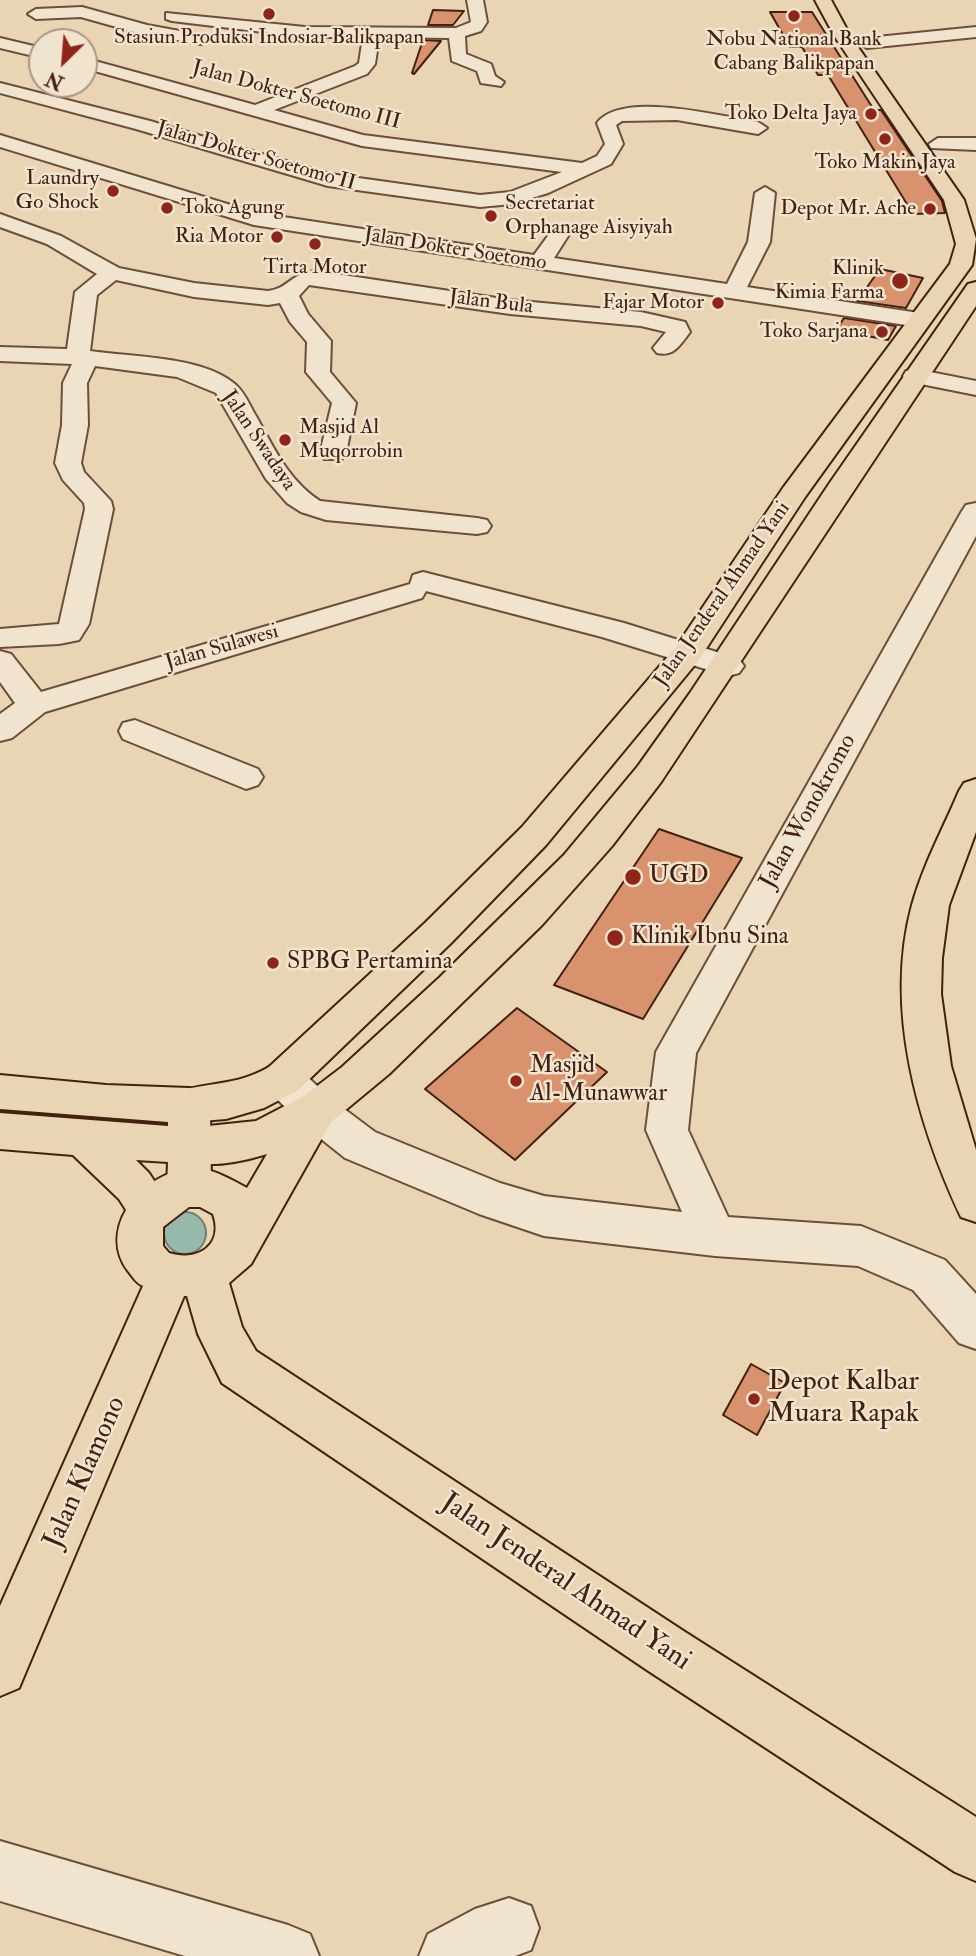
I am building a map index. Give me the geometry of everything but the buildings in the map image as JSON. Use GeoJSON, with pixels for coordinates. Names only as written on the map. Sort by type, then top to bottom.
{"type":"FeatureCollection","features":[{"type":"Feature","properties":{"kind":"main road","name":"Jalan Jenderal Ahmad Yani"},"geometry":{"type":"LineString","coordinates":[[189,1146],[242,1100],[283,1079],[438,933],[534,836],[687,654],[793,494],[961,265],[967,244],[954,200],[843,37],[823,0]]}},
{"type":"Feature","properties":{"kind":"main road"},"geometry":{"type":"LineString","coordinates":[[839,0],[976,204]]}},
{"type":"Feature","properties":{"kind":"main road","name":"Jalan Jenderal Ahmad Yani"},"geometry":{"type":"LineString","coordinates":[[189,1146],[249,1141],[276,1132],[316,1111],[351,1083],[471,972],[539,904],[622,811],[728,666],[915,376],[976,289]]}},
{"type":"Feature","properties":{"kind":"main road"},"geometry":{"type":"LineString","coordinates":[[975,798],[928,919],[921,970],[923,1020],[934,1087],[953,1151],[976,1203]]}},
{"type":"Feature","properties":{"kind":"main road"},"geometry":{"type":"LineString","coordinates":[[0,1092],[106,1102],[189,1146],[219,1192],[231,1201],[238,1212],[241,1226],[238,1241],[202,1268],[156,1270],[140,1248],[143,1222],[162,1199],[189,1146]]}},
{"type":"Feature","properties":{"kind":"main road"},"geometry":{"type":"LineString","coordinates":[[202,1268],[316,1111]]}},
{"type":"Feature","properties":{"kind":"main road"},"geometry":{"type":"LineString","coordinates":[[0,1131],[86,1140],[189,1146]]}},
{"type":"Feature","properties":{"kind":"main road"},"geometry":{"type":"LineString","coordinates":[[86,1140],[134,1186],[151,1210]]}},
{"type":"Feature","properties":{"kind":"main road","name":"Jalan Jenderal Ahmad Yani"},"geometry":{"type":"LineString","coordinates":[[202,1268],[221,1334],[239,1367],[678,1659],[976,1851]]}},
{"type":"Feature","properties":{"kind":"main road","name":"Jalan Klamono"},"geometry":{"type":"LineString","coordinates":[[0,1669],[202,1268]]}},
{"type":"Feature","properties":{"kind":"street"},"geometry":{"type":"LineString","coordinates":[[211,20],[224,0]]}},
{"type":"Feature","properties":{"kind":"street"},"geometry":{"type":"LineString","coordinates":[[172,16],[276,29],[457,33],[475,28],[479,22],[475,0]]}},
{"type":"Feature","properties":{"kind":"street"},"geometry":{"type":"LineString","coordinates":[[36,14],[82,12],[145,30],[220,41]]}},
{"type":"Feature","properties":{"kind":"street"},"geometry":{"type":"LineString","coordinates":[[246,43],[262,39],[276,29]]}},
{"type":"Feature","properties":{"kind":"street"},"geometry":{"type":"LineString","coordinates":[[867,43],[976,32]]}},
{"type":"Feature","properties":{"kind":"street"},"geometry":{"type":"LineString","coordinates":[[258,110],[361,70],[367,64],[372,33]]}},
{"type":"Feature","properties":{"kind":"street"},"geometry":{"type":"LineString","coordinates":[[457,33],[458,57],[485,68],[487,79],[495,82]]}},
{"type":"Feature","properties":{"kind":"street"},"geometry":{"type":"LineString","coordinates":[[0,43],[28,50]]}},
{"type":"Feature","properties":{"kind":"street","name":"Jalan Dokter Soetomo III"},"geometry":{"type":"LineString","coordinates":[[98,67],[362,140],[583,169]]}},
{"type":"Feature","properties":{"kind":"street","name":"Jalan Dokter Soetomo II"},"geometry":{"type":"LineString","coordinates":[[0,88],[143,125],[328,180],[422,195],[494,201],[527,195],[609,155],[614,144],[606,123],[621,113],[653,113],[758,128]]}},
{"type":"Feature","properties":{"kind":"street","name":"Jalan Dokter Soetomo"},"geometry":{"type":"LineString","coordinates":[[0,141],[254,219],[919,320]]}},
{"type":"Feature","properties":{"kind":"street"},"geometry":{"type":"LineString","coordinates":[[938,144],[976,144]]}},
{"type":"Feature","properties":{"kind":"street"},"geometry":{"type":"LineString","coordinates":[[734,292],[759,242],[765,193]]}},
{"type":"Feature","properties":{"kind":"street"},"geometry":{"type":"LineString","coordinates":[[379,238],[422,195]]}},
{"type":"Feature","properties":{"kind":"street"},"geometry":{"type":"LineString","coordinates":[[0,220],[54,240],[112,273],[194,290],[268,298],[287,295],[298,317],[319,341],[314,362],[317,372],[344,403],[333,453]]}},
{"type":"Feature","properties":{"kind":"street"},"geometry":{"type":"LineString","coordinates":[[540,262],[560,233]]}},
{"type":"Feature","properties":{"kind":"street"},"geometry":{"type":"LineString","coordinates":[[0,638],[59,635],[68,633],[74,624],[99,509],[97,501],[72,474],[68,463],[75,425],[75,383],[83,356],[81,312],[86,292],[112,273]]}},
{"type":"Feature","properties":{"kind":"street","name":"Jalan Bula"},"geometry":{"type":"LineString","coordinates":[[287,295],[303,279],[317,278],[510,307],[641,320],[677,327],[678,332],[665,348]]}},
{"type":"Feature","properties":{"kind":"street"},"geometry":{"type":"LineString","coordinates":[[0,354],[83,356]]}},
{"type":"Feature","properties":{"kind":"street","name":"Jalan Swadaya"},"geometry":{"type":"LineString","coordinates":[[83,356],[195,376],[223,387],[230,393],[281,483],[314,509],[477,526]]}},
{"type":"Feature","properties":{"kind":"street"},"geometry":{"type":"LineString","coordinates":[[915,376],[976,388]]}},
{"type":"Feature","properties":{"kind":"street","name":"Jalan Wonokromo"},"geometry":{"type":"LineString","coordinates":[[715,1236],[667,1130],[676,1052],[976,512]]}},
{"type":"Feature","properties":{"kind":"street","name":"Jalan Sulawesi"},"geometry":{"type":"LineString","coordinates":[[0,730],[34,705],[417,587],[613,630],[687,654]]}},
{"type":"Feature","properties":{"kind":"street"},"geometry":{"type":"LineString","coordinates":[[687,654],[728,666]]}},
{"type":"Feature","properties":{"kind":"street"},"geometry":{"type":"LineString","coordinates":[[0,661],[34,705]]}},
{"type":"Feature","properties":{"kind":"street"},"geometry":{"type":"LineString","coordinates":[[135,731],[246,777]]}},
{"type":"Feature","properties":{"kind":"street"},"geometry":{"type":"LineString","coordinates":[[283,1079],[316,1111],[360,1145],[494,1200],[544,1216],[715,1236],[861,1246],[929,1275],[976,1327]]}},
{"type":"Feature","properties":{"kind":"street"},"geometry":{"type":"LineString","coordinates":[[0,1871],[288,1956]]}},
{"type":"Feature","properties":{"kind":"street"},"geometry":{"type":"LineString","coordinates":[[450,1956],[497,1931],[509,1928]]}},
{"type":"Feature","properties":{"kind":"shaded area"},"geometry":{"type":"Polygon","coordinates":[[[185,1212],[200,1218],[206,1233],[200,1248],[185,1254],[170,1248],[164,1233],[170,1218],[185,1212]]]}},
{"type":"Feature","properties":{"kind":"place","name":"Stasiun Produksi Indosiar Balikpapan"},"geometry":{"type":"Point","coordinates":[269,14]}},
{"type":"Feature","properties":{"kind":"place","name":"Nobu National Bank Cabang Balikpapan"},"geometry":{"type":"Point","coordinates":[794,16]}},
{"type":"Feature","properties":{"kind":"place","name":"Toko Delta Jaya"},"geometry":{"type":"Point","coordinates":[871,114]}},
{"type":"Feature","properties":{"kind":"place","name":"Toko Makin Jaya"},"geometry":{"type":"Point","coordinates":[885,139]}},
{"type":"Feature","properties":{"kind":"place","name":"Laundry Go Shock"},"geometry":{"type":"Point","coordinates":[113,191]}},
{"type":"Feature","properties":{"kind":"place","name":"Toko Agung"},"geometry":{"type":"Point","coordinates":[167,208]}},
{"type":"Feature","properties":{"kind":"place","name":"Depot Mr. Ache"},"geometry":{"type":"Point","coordinates":[930,209]}},
{"type":"Feature","properties":{"kind":"place","name":"Secretariat Orphanage Aisyiyah"},"geometry":{"type":"Point","coordinates":[491,216]}},
{"type":"Feature","properties":{"kind":"place","name":"Ria Motor"},"geometry":{"type":"Point","coordinates":[277,237]}},
{"type":"Feature","properties":{"kind":"place","name":"Tirta Motor"},"geometry":{"type":"Point","coordinates":[315,244]}},
{"type":"Feature","properties":{"kind":"place","name":"Klinik Kimia Farma"},"geometry":{"type":"Point","coordinates":[900,281]}},
{"type":"Feature","properties":{"kind":"place","name":"Fajar Motor"},"geometry":{"type":"Point","coordinates":[718,303]}},
{"type":"Feature","properties":{"kind":"place","name":"Toko Sarjana"},"geometry":{"type":"Point","coordinates":[882,332]}},
{"type":"Feature","properties":{"kind":"place","name":"Masjid Al Muqorrobin"},"geometry":{"type":"Point","coordinates":[285,440]}},
{"type":"Feature","properties":{"kind":"place","name":"UGD"},"geometry":{"type":"Point","coordinates":[633,877]}},
{"type":"Feature","properties":{"kind":"place","name":"Klinik Ibnu Sina"},"geometry":{"type":"Point","coordinates":[615,938]}},
{"type":"Feature","properties":{"kind":"place","name":"SPBG Pertamina"},"geometry":{"type":"Point","coordinates":[273,963]}},
{"type":"Feature","properties":{"kind":"place","name":"Masjid Al-Munawwar"},"geometry":{"type":"Point","coordinates":[516,1081]}},
{"type":"Feature","properties":{"kind":"place","name":"Depot Kalbar Muara Rapak"},"geometry":{"type":"Point","coordinates":[754,1399]}}]}
